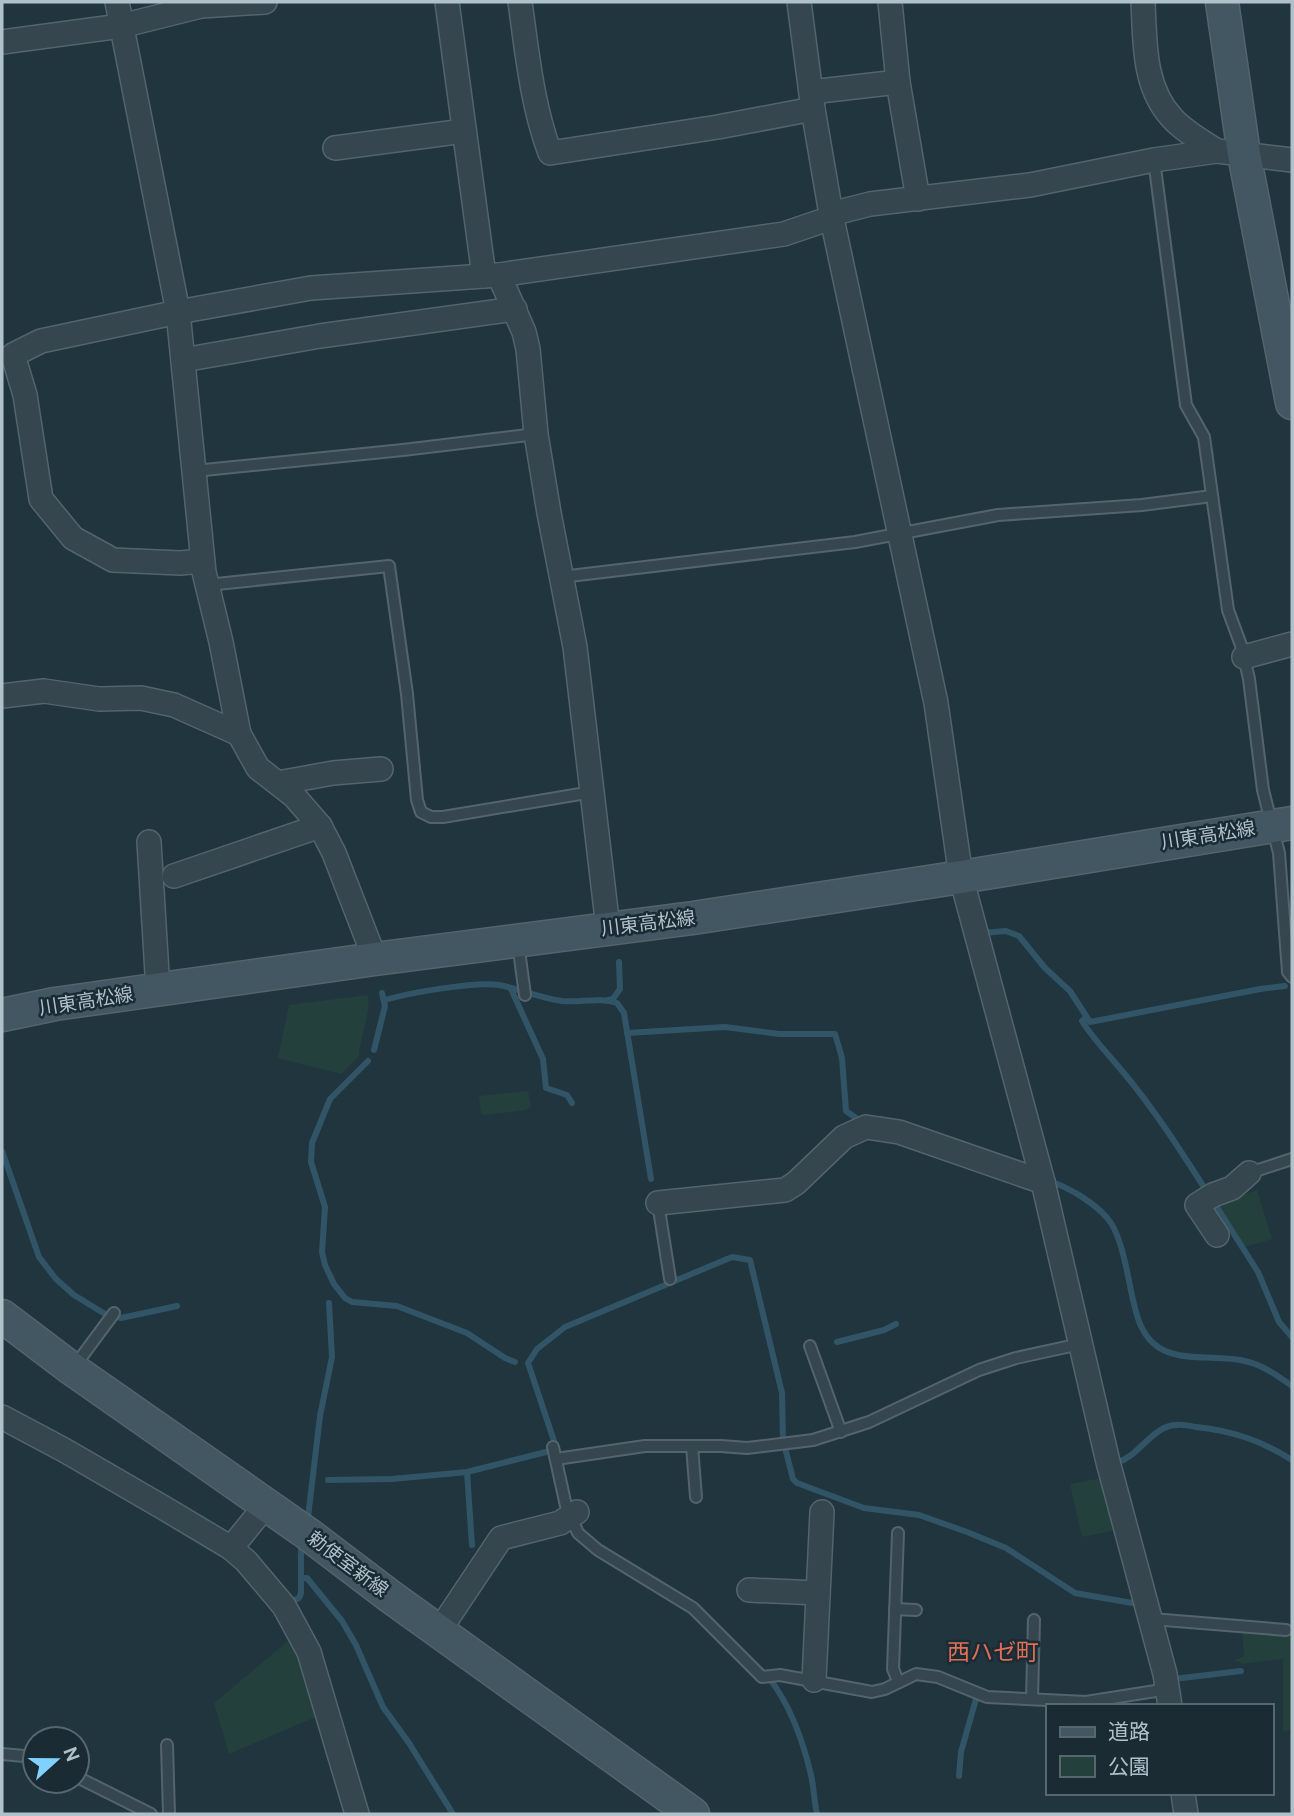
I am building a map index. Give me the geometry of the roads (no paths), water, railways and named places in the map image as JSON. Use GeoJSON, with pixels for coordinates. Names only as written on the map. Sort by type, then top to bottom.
{"type":"FeatureCollection","features":[{"type":"Feature","properties":{"kind":"main road"},"geometry":{"type":"LineString","coordinates":[[1222,2],[1231,152],[1292,403]]}},
{"type":"Feature","properties":{"kind":"main road","name":"川東高松線"},"geometry":{"type":"LineString","coordinates":[[2,1015],[55,1004],[608,929],[961,877],[1282,824]]}},
{"type":"Feature","properties":{"kind":"main road","name":"勅使室新線"},"geometry":{"type":"LineString","coordinates":[[2,1316],[692,1814]]}},
{"type":"Feature","properties":{"kind":"street"},"geometry":{"type":"LineString","coordinates":[[117,2],[178,312],[202,561],[239,734],[258,768],[294,796],[320,826],[334,853],[375,959]]}},
{"type":"Feature","properties":{"kind":"street"},"geometry":{"type":"LineString","coordinates":[[2,42],[121,26],[201,6],[265,2]]}},
{"type":"Feature","properties":{"kind":"street"},"geometry":{"type":"LineString","coordinates":[[447,2],[464,131],[491,275],[515,309],[528,349],[536,434],[575,647],[608,929]]}},
{"type":"Feature","properties":{"kind":"street"},"geometry":{"type":"LineString","coordinates":[[520,2],[528,64],[542,131],[550,153],[718,127],[812,101],[898,82]]}},
{"type":"Feature","properties":{"kind":"street"},"geometry":{"type":"LineString","coordinates":[[799,2],[831,216],[936,703],[961,877],[1043,1182],[1080,1344],[1152,1619],[1169,1697]]}},
{"type":"Feature","properties":{"kind":"street"},"geometry":{"type":"LineString","coordinates":[[890,2],[898,82],[918,199]]}},
{"type":"Feature","properties":{"kind":"street"},"geometry":{"type":"LineString","coordinates":[[1143,2],[1149,73],[1158,98],[1174,120],[1231,152]]}},
{"type":"Feature","properties":{"kind":"street"},"geometry":{"type":"LineString","coordinates":[[335,148],[464,131]]}},
{"type":"Feature","properties":{"kind":"street"},"geometry":{"type":"LineString","coordinates":[[202,561],[180,563],[114,560],[73,538],[41,499],[25,395],[13,355],[41,341],[311,288],[491,275],[784,234],[870,204],[1030,185],[1154,160],[1231,152],[1292,160]]}},
{"type":"Feature","properties":{"kind":"street"},"geometry":{"type":"LineString","coordinates":[[183,360],[320,336],[515,309]]}},
{"type":"Feature","properties":{"kind":"street"},"geometry":{"type":"LineString","coordinates":[[1244,657],[1292,644]]}},
{"type":"Feature","properties":{"kind":"street"},"geometry":{"type":"LineString","coordinates":[[2,696],[44,691],[99,699],[141,698],[174,705],[239,734]]}},
{"type":"Feature","properties":{"kind":"street"},"geometry":{"type":"LineString","coordinates":[[278,783],[332,773],[380,769]]}},
{"type":"Feature","properties":{"kind":"street"},"geometry":{"type":"LineString","coordinates":[[174,876],[320,826]]}},
{"type":"Feature","properties":{"kind":"street"},"geometry":{"type":"LineString","coordinates":[[149,842],[158,990]]}},
{"type":"Feature","properties":{"kind":"street"},"geometry":{"type":"LineString","coordinates":[[658,1203],[785,1190],[796,1183],[844,1137],[866,1127],[899,1132],[1043,1182]]}},
{"type":"Feature","properties":{"kind":"street"},"geometry":{"type":"LineString","coordinates":[[1217,1235],[1197,1205],[1232,1188],[1249,1173]]}},
{"type":"Feature","properties":{"kind":"street"},"geometry":{"type":"LineString","coordinates":[[2,1417],[64,1450],[231,1548],[246,1561],[284,1606],[310,1652],[357,1814]]}},
{"type":"Feature","properties":{"kind":"street"},"geometry":{"type":"LineString","coordinates":[[231,1548],[265,1505]]}},
{"type":"Feature","properties":{"kind":"street"},"geometry":{"type":"LineString","coordinates":[[814,1681],[818,1593],[810,1548],[822,1512]]}},
{"type":"Feature","properties":{"kind":"street"},"geometry":{"type":"LineString","coordinates":[[439,1631],[501,1538],[560,1523],[573,1515]]}},
{"type":"Feature","properties":{"kind":"street"},"geometry":{"type":"LineString","coordinates":[[763,1597],[818,1593]]}},
{"type":"Feature","properties":{"kind":"street"},"geometry":{"type":"LineString","coordinates":[[1183,1795],[1186,1814]]}},
{"type":"Feature","properties":{"kind":"lane"},"geometry":{"type":"LineString","coordinates":[[1154,160],[1186,405],[1203,437],[1228,610],[1244,657],[1263,790],[1282,824],[1279,853],[1288,972],[1292,977]]}},
{"type":"Feature","properties":{"kind":"lane"},"geometry":{"type":"LineString","coordinates":[[194,471],[536,434]]}},
{"type":"Feature","properties":{"kind":"lane"},"geometry":{"type":"LineString","coordinates":[[561,577],[855,542],[998,515],[1142,505],[1212,496]]}},
{"type":"Feature","properties":{"kind":"lane"},"geometry":{"type":"LineString","coordinates":[[207,585],[389,566],[407,694],[417,800],[421,812],[431,817],[443,817],[592,792]]}},
{"type":"Feature","properties":{"kind":"lane"},"geometry":{"type":"LineString","coordinates":[[517,940],[525,995]]}},
{"type":"Feature","properties":{"kind":"lane"},"geometry":{"type":"LineString","coordinates":[[1249,1173],[1292,1159]]}},
{"type":"Feature","properties":{"kind":"lane"},"geometry":{"type":"LineString","coordinates":[[658,1203],[670,1279]]}},
{"type":"Feature","properties":{"kind":"lane"},"geometry":{"type":"LineString","coordinates":[[72,1368],[114,1313]]}},
{"type":"Feature","properties":{"kind":"lane"},"geometry":{"type":"LineString","coordinates":[[556,1459],[645,1446],[747,1448],[813,1440],[841,1433],[917,1401],[979,1370],[1080,1344]]}},
{"type":"Feature","properties":{"kind":"lane"},"geometry":{"type":"LineString","coordinates":[[810,1346],[841,1433]]}},
{"type":"Feature","properties":{"kind":"lane"},"geometry":{"type":"LineString","coordinates":[[692,1446],[696,1497]]}},
{"type":"Feature","properties":{"kind":"lane"},"geometry":{"type":"LineString","coordinates":[[552,1447],[578,1533],[598,1550],[693,1608],[762,1676],[779,1675],[872,1692],[885,1689],[916,1674],[925,1674],[987,1697],[1086,1702],[1169,1697]]}},
{"type":"Feature","properties":{"kind":"lane"},"geometry":{"type":"LineString","coordinates":[[898,1532],[893,1669],[898,1681]]}},
{"type":"Feature","properties":{"kind":"lane"},"geometry":{"type":"LineString","coordinates":[[895,1609],[916,1610]]}},
{"type":"Feature","properties":{"kind":"lane"},"geometry":{"type":"LineString","coordinates":[[1152,1619],[1286,1630]]}},
{"type":"Feature","properties":{"kind":"lane"},"geometry":{"type":"LineString","coordinates":[[1032,1699],[1034,1620]]}},
{"type":"Feature","properties":{"kind":"lane"},"geometry":{"type":"LineString","coordinates":[[167,1745],[169,1814]]}},
{"type":"Feature","properties":{"kind":"lane"},"geometry":{"type":"LineString","coordinates":[[2,1754],[21,1756]]}},
{"type":"Feature","properties":{"kind":"lane"},"geometry":{"type":"LineString","coordinates":[[91,1784],[151,1814]]}},
{"type":"Feature","properties":{"kind":"waterway"},"geometry":{"type":"LineString","coordinates":[[983,933],[1006,931],[1019,936],[1045,968],[1070,991],[1090,1022],[1285,986]]}},
{"type":"Feature","properties":{"kind":"waterway"},"geometry":{"type":"LineString","coordinates":[[608,1000],[613,999],[620,989],[619,962]]}},
{"type":"Feature","properties":{"kind":"waterway"},"geometry":{"type":"LineString","coordinates":[[385,1000],[442,988],[489,984],[562,1001],[604,1000],[617,1003],[624,1013],[651,1179]]}},
{"type":"Feature","properties":{"kind":"waterway"},"geometry":{"type":"LineString","coordinates":[[511,989],[543,1059],[546,1088],[567,1095],[572,1103]]}},
{"type":"Feature","properties":{"kind":"waterway"},"geometry":{"type":"LineString","coordinates":[[374,1050],[385,1006],[382,993]]}},
{"type":"Feature","properties":{"kind":"waterway"},"geometry":{"type":"LineString","coordinates":[[1086,1017],[1082,1021],[1146,1101],[1207,1192]]}},
{"type":"Feature","properties":{"kind":"waterway"},"geometry":{"type":"LineString","coordinates":[[627,1033],[725,1027],[779,1034],[835,1034],[842,1058],[846,1111],[862,1122]]}},
{"type":"Feature","properties":{"kind":"waterway"},"geometry":{"type":"LineString","coordinates":[[368,1061],[330,1099],[312,1143],[311,1162],[325,1207],[322,1252],[334,1284],[345,1298],[352,1302],[397,1306],[467,1333],[515,1362]]}},
{"type":"Feature","properties":{"kind":"waterway"},"geometry":{"type":"LineString","coordinates":[[2,1151],[39,1257],[56,1279],[74,1295],[105,1314],[121,1318],[177,1306]]}},
{"type":"Feature","properties":{"kind":"waterway"},"geometry":{"type":"LineString","coordinates":[[1050,1181],[1084,1198],[1111,1223],[1122,1250],[1138,1317],[1153,1343],[1173,1354],[1252,1363],[1292,1386]]}},
{"type":"Feature","properties":{"kind":"waterway"},"geometry":{"type":"LineString","coordinates":[[1213,1201],[1258,1272],[1279,1322],[1292,1337]]}},
{"type":"Feature","properties":{"kind":"waterway"},"geometry":{"type":"LineString","coordinates":[[557,1450],[528,1363],[537,1349],[565,1327],[732,1257],[750,1260],[782,1393],[783,1440],[793,1479],[797,1483],[864,1508],[919,1515],[967,1532],[1006,1548],[1075,1593],[1138,1604]]}},
{"type":"Feature","properties":{"kind":"waterway"},"geometry":{"type":"LineString","coordinates":[[308,1517],[320,1416],[332,1357],[329,1303]]}},
{"type":"Feature","properties":{"kind":"waterway"},"geometry":{"type":"LineString","coordinates":[[837,1342],[884,1330],[896,1324]]}},
{"type":"Feature","properties":{"kind":"waterway"},"geometry":{"type":"LineString","coordinates":[[1116,1463],[1129,1456],[1152,1436],[1172,1425],[1222,1431],[1269,1447],[1292,1460]]}},
{"type":"Feature","properties":{"kind":"waterway"},"geometry":{"type":"LineString","coordinates":[[328,1480],[392,1479],[467,1472],[550,1451]]}},
{"type":"Feature","properties":{"kind":"waterway"},"geometry":{"type":"LineString","coordinates":[[467,1472],[472,1545]]}},
{"type":"Feature","properties":{"kind":"waterway"},"geometry":{"type":"LineString","coordinates":[[291,1602],[299,1598],[301,1593],[301,1548]]}},
{"type":"Feature","properties":{"kind":"waterway"},"geometry":{"type":"LineString","coordinates":[[301,1578],[307,1578],[342,1621],[356,1645],[383,1707],[453,1814]]}},
{"type":"Feature","properties":{"kind":"waterway"},"geometry":{"type":"LineString","coordinates":[[1173,1679],[1241,1671]]}},
{"type":"Feature","properties":{"kind":"waterway"},"geometry":{"type":"LineString","coordinates":[[769,1678],[784,1700],[800,1737],[811,1775],[817,1814]]}},
{"type":"Feature","properties":{"kind":"waterway"},"geometry":{"type":"LineString","coordinates":[[959,1776],[961,1752],[976,1699]]}},
{"type":"Feature","properties":{"kind":"district","name":"西ハゼ町"},"geometry":{"type":"Point","coordinates":[993,1652]}}]}
